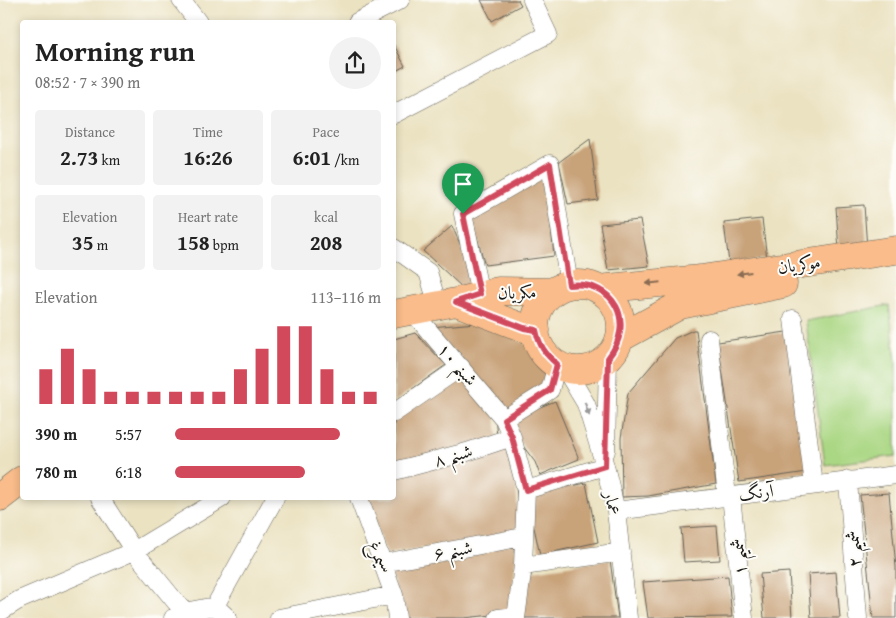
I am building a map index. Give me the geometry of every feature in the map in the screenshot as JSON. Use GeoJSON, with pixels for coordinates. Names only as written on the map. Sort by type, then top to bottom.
{"type":"FeatureCollection","features":[{"type":"Feature","properties":{"kind":"main road","name":"موکریان"},"geometry":{"type":"LineString","coordinates":[[598,289],[701,279],[896,250]]}},
{"type":"Feature","properties":{"kind":"main road"},"geometry":{"type":"LineString","coordinates":[[614,348],[621,324],[618,310],[610,298],[598,289],[584,285],[561,289],[543,302],[537,316],[536,330],[539,343],[546,355],[560,365],[575,370],[587,369],[598,365],[614,348],[680,305],[791,282],[896,268]]}},
{"type":"Feature","properties":{"kind":"main road","name":"مکریان"},"geometry":{"type":"LineString","coordinates":[[402,312],[498,291],[561,289]]}},
{"type":"Feature","properties":{"kind":"main road"},"geometry":{"type":"LineString","coordinates":[[458,301],[524,328],[536,330]]}},
{"type":"Feature","properties":{"kind":"main road"},"geometry":{"type":"LineString","coordinates":[[0,497],[20,482]]}},
{"type":"Feature","properties":{"kind":"street"},"geometry":{"type":"LineString","coordinates":[[181,0],[196,20]]}},
{"type":"Feature","properties":{"kind":"street"},"geometry":{"type":"LineString","coordinates":[[361,20],[400,0]]}},
{"type":"Feature","properties":{"kind":"street"},"geometry":{"type":"LineString","coordinates":[[396,113],[548,34],[532,0]]}},
{"type":"Feature","properties":{"kind":"street"},"geometry":{"type":"LineString","coordinates":[[458,301],[463,214],[550,164],[561,289]]}},
{"type":"Feature","properties":{"kind":"street"},"geometry":{"type":"LineString","coordinates":[[396,249],[428,272],[458,301]]}},
{"type":"Feature","properties":{"kind":"street","name":"شبنم ۱۰"},"geometry":{"type":"LineString","coordinates":[[402,312],[461,367],[504,419],[512,437],[526,490],[523,566],[516,617]]}},
{"type":"Feature","properties":{"kind":"street"},"geometry":{"type":"LineString","coordinates":[[793,319],[814,485]]}},
{"type":"Feature","properties":{"kind":"street","name":"شمیم ۱"},"geometry":{"type":"LineString","coordinates":[[710,339],[744,618]]}},
{"type":"Feature","properties":{"kind":"street"},"geometry":{"type":"LineString","coordinates":[[526,490],[605,466],[614,348]]}},
{"type":"Feature","properties":{"kind":"street"},"geometry":{"type":"LineString","coordinates":[[504,419],[550,390],[560,365]]}},
{"type":"Feature","properties":{"kind":"street","name":"عمار"},"geometry":{"type":"LineString","coordinates":[[560,365],[586,404],[605,466],[616,511],[628,618]]}},
{"type":"Feature","properties":{"kind":"street"},"geometry":{"type":"LineString","coordinates":[[396,412],[461,367]]}},
{"type":"Feature","properties":{"kind":"street","name":"شبنم ۸"},"geometry":{"type":"LineString","coordinates":[[396,470],[467,452],[512,437]]}},
{"type":"Feature","properties":{"kind":"street","name":"آرنگ"},"geometry":{"type":"LineString","coordinates":[[616,511],[896,475]]}},
{"type":"Feature","properties":{"kind":"street","name":"شمیم ۲"},"geometry":{"type":"LineString","coordinates":[[848,480],[858,618]]}},
{"type":"Feature","properties":{"kind":"street"},"geometry":{"type":"LineString","coordinates":[[101,500],[178,615],[215,606],[274,500]]}},
{"type":"Feature","properties":{"kind":"street"},"geometry":{"type":"LineString","coordinates":[[0,612],[19,600],[134,551],[219,500]]}},
{"type":"Feature","properties":{"kind":"street","name":"سیمرغ"},"geometry":{"type":"LineString","coordinates":[[359,500],[394,595],[397,618]]}},
{"type":"Feature","properties":{"kind":"street","name":"شبنم ۶"},"geometry":{"type":"LineString","coordinates":[[383,562],[523,537]]}},
{"type":"Feature","properties":{"kind":"street"},"geometry":{"type":"LineString","coordinates":[[523,566],[621,552]]}},
{"type":"Feature","properties":{"kind":"street"},"geometry":{"type":"LineString","coordinates":[[279,618],[394,595]]}},
{"type":"Feature","properties":{"kind":"street"},"geometry":{"type":"LineString","coordinates":[[215,606],[228,618]]}},
{"type":"Feature","properties":{"kind":"street"},"geometry":{"type":"LineString","coordinates":[[498,618],[516,617]]}},
{"type":"Feature","properties":{"kind":"green space"},"geometry":{"type":"Polygon","coordinates":[[[889,305],[896,361],[896,456],[825,465],[806,321],[889,305]]]}},
{"type":"Feature","properties":{"kind":"building"},"geometry":{"type":"Polygon","coordinates":[[[481,0],[518,0],[521,5],[492,21],[481,0]]]}},
{"type":"Feature","properties":{"kind":"building"},"geometry":{"type":"Polygon","coordinates":[[[396,49],[405,66],[396,71],[396,49]]]}},
{"type":"Feature","properties":{"kind":"building"},"geometry":{"type":"Polygon","coordinates":[[[590,139],[598,200],[568,204],[559,162],[590,139]]]}},
{"type":"Feature","properties":{"kind":"building"},"geometry":{"type":"Polygon","coordinates":[[[545,172],[554,256],[485,265],[470,213],[545,172]]]}},
{"type":"Feature","properties":{"kind":"building"},"geometry":{"type":"Polygon","coordinates":[[[864,205],[867,249],[839,251],[836,207],[864,205]]]}},
{"type":"Feature","properties":{"kind":"building"},"geometry":{"type":"Polygon","coordinates":[[[762,219],[767,259],[729,263],[724,223],[762,219]]]}},
{"type":"Feature","properties":{"kind":"building"},"geometry":{"type":"Polygon","coordinates":[[[640,220],[649,266],[608,270],[600,224],[640,220]]]}},
{"type":"Feature","properties":{"kind":"building"},"geometry":{"type":"Polygon","coordinates":[[[452,226],[468,262],[478,273],[464,289],[423,251],[452,226]]]}},
{"type":"Feature","properties":{"kind":"building"},"geometry":{"type":"Polygon","coordinates":[[[476,323],[500,327],[528,346],[548,375],[545,383],[502,417],[431,327],[476,323]]]}},
{"type":"Feature","properties":{"kind":"building"},"geometry":{"type":"Polygon","coordinates":[[[696,330],[716,484],[648,496],[622,497],[621,438],[628,393],[675,338],[696,330]]]}},
{"type":"Feature","properties":{"kind":"building"},"geometry":{"type":"Polygon","coordinates":[[[786,332],[807,472],[739,482],[718,342],[786,332]]]}},
{"type":"Feature","properties":{"kind":"building"},"geometry":{"type":"Polygon","coordinates":[[[415,333],[446,365],[396,401],[396,338],[415,333]]]}},
{"type":"Feature","properties":{"kind":"building"},"geometry":{"type":"Polygon","coordinates":[[[459,373],[495,415],[497,437],[396,466],[396,416],[459,373]]]}},
{"type":"Feature","properties":{"kind":"building"},"geometry":{"type":"Polygon","coordinates":[[[555,401],[579,459],[540,475],[535,462],[520,442],[510,419],[555,401]]]}},
{"type":"Feature","properties":{"kind":"building"},"geometry":{"type":"Polygon","coordinates":[[[505,445],[516,484],[519,534],[387,554],[366,500],[396,500],[396,477],[505,445]]]}},
{"type":"Feature","properties":{"kind":"building"},"geometry":{"type":"Polygon","coordinates":[[[586,483],[598,542],[540,555],[527,495],[586,483]]]}},
{"type":"Feature","properties":{"kind":"building"},"geometry":{"type":"Polygon","coordinates":[[[889,493],[896,567],[896,618],[873,618],[860,495],[889,493]]]}},
{"type":"Feature","properties":{"kind":"building"},"geometry":{"type":"Polygon","coordinates":[[[717,526],[720,560],[684,562],[681,528],[717,526]]]}},
{"type":"Feature","properties":{"kind":"building"},"geometry":{"type":"Polygon","coordinates":[[[517,543],[511,613],[464,618],[401,618],[390,565],[517,543]]]}},
{"type":"Feature","properties":{"kind":"building"},"geometry":{"type":"Polygon","coordinates":[[[610,560],[618,618],[524,618],[523,610],[532,571],[610,560]]]}},
{"type":"Feature","properties":{"kind":"building"},"geometry":{"type":"Polygon","coordinates":[[[789,572],[792,618],[764,618],[760,574],[789,572]]]}},
{"type":"Feature","properties":{"kind":"building"},"geometry":{"type":"Polygon","coordinates":[[[836,572],[840,618],[811,618],[808,574],[836,572]]]}},
{"type":"Feature","properties":{"kind":"building"},"geometry":{"type":"Polygon","coordinates":[[[728,576],[732,617],[648,618],[643,582],[728,576]]]}},
{"type":"Feature","properties":{"kind":"route"},"geometry":{"type":"LineString","coordinates":[[550,164],[569,285],[589,285],[610,298],[618,310],[621,324],[620,338],[608,358],[605,466],[526,490],[512,437],[504,419],[550,390],[557,364],[546,355],[539,343],[536,330],[524,328],[456,302],[480,294],[463,214],[550,164]]}}]}
